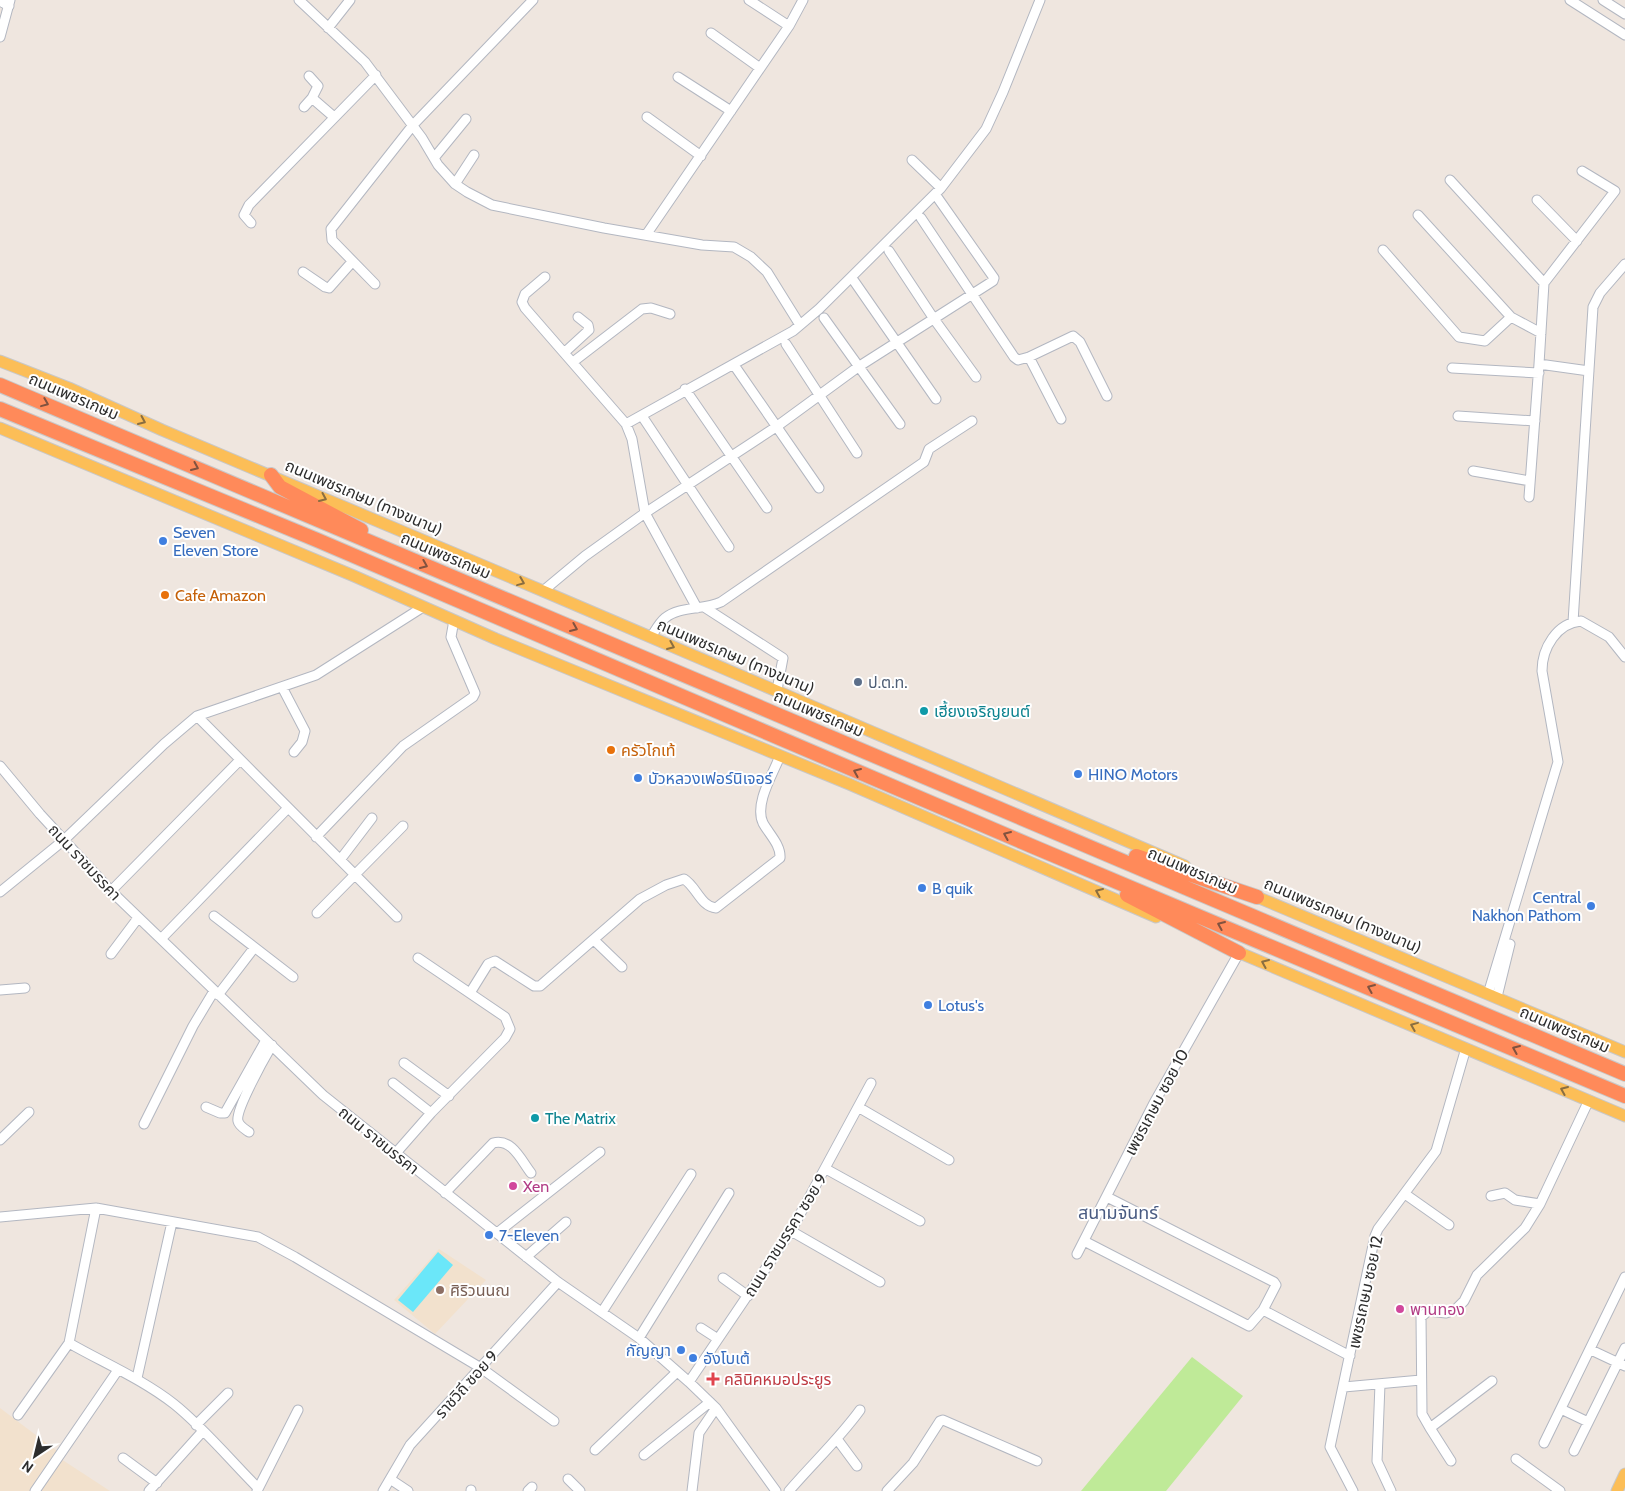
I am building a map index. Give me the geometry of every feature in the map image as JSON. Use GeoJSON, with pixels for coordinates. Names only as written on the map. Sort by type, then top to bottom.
{"type":"FeatureCollection","features":[{"type":"Feature","properties":{"kind":"highway","name":"ถนนเพชรเกษม"},"geometry":{"type":"LineString","coordinates":[[0,384],[1625,1074]]}},
{"type":"Feature","properties":{"kind":"highway"},"geometry":{"type":"LineString","coordinates":[[0,408],[317,540],[1034,847],[1449,1020],[1625,1096]]}},
{"type":"Feature","properties":{"kind":"highway"},"geometry":{"type":"LineString","coordinates":[[271,475],[280,487],[388,544],[392,551]]}},
{"type":"Feature","properties":{"kind":"highway"},"geometry":{"type":"LineString","coordinates":[[1042,825],[1258,897]]}},
{"type":"Feature","properties":{"kind":"highway"},"geometry":{"type":"LineString","coordinates":[[1034,847],[1239,953]]}},
{"type":"Feature","properties":{"kind":"main road","name":"ถนนเพชรเกษม (ทางขนาน)"},"geometry":{"type":"LineString","coordinates":[[0,361],[68,388],[169,433],[1625,1052]]}},
{"type":"Feature","properties":{"kind":"main road"},"geometry":{"type":"LineString","coordinates":[[0,428],[454,620],[850,784],[1239,953],[1623,1115]]}},
{"type":"Feature","properties":{"kind":"main road"},"geometry":{"type":"LineString","coordinates":[[1617,1491],[1625,1474]]}},
{"type":"Feature","properties":{"kind":"street"},"geometry":{"type":"LineString","coordinates":[[299,0],[365,62],[455,184],[480,200],[492,205],[646,236],[702,245],[734,247],[751,257],[767,272],[800,325]]}},
{"type":"Feature","properties":{"kind":"street"},"geometry":{"type":"LineString","coordinates":[[328,28],[350,0]]}},
{"type":"Feature","properties":{"kind":"street"},"geometry":{"type":"LineString","coordinates":[[375,284],[332,240],[330,230],[413,125],[533,0]]}},
{"type":"Feature","properties":{"kind":"street"},"geometry":{"type":"LineString","coordinates":[[749,0],[789,26]]}},
{"type":"Feature","properties":{"kind":"street"},"geometry":{"type":"LineString","coordinates":[[646,236],[789,26],[803,0]]}},
{"type":"Feature","properties":{"kind":"street"},"geometry":{"type":"LineString","coordinates":[[626,424],[685,390],[734,365],[800,325],[938,191],[986,129],[1004,92],[1040,0]]}},
{"type":"Feature","properties":{"kind":"street"},"geometry":{"type":"LineString","coordinates":[[1570,0],[1625,35]]}},
{"type":"Feature","properties":{"kind":"street"},"geometry":{"type":"LineString","coordinates":[[1603,0],[1619,4],[1625,14]]}},
{"type":"Feature","properties":{"kind":"street"},"geometry":{"type":"LineString","coordinates":[[0,1],[10,3],[0,37]]}},
{"type":"Feature","properties":{"kind":"street"},"geometry":{"type":"LineString","coordinates":[[711,33],[760,68]]}},
{"type":"Feature","properties":{"kind":"street"},"geometry":{"type":"LineString","coordinates":[[251,223],[244,214],[246,209],[376,75]]}},
{"type":"Feature","properties":{"kind":"street"},"geometry":{"type":"LineString","coordinates":[[304,107],[312,98],[318,86],[309,76]]}},
{"type":"Feature","properties":{"kind":"street"},"geometry":{"type":"LineString","coordinates":[[678,77],[731,112]]}},
{"type":"Feature","properties":{"kind":"street"},"geometry":{"type":"LineString","coordinates":[[312,98],[334,117]]}},
{"type":"Feature","properties":{"kind":"street"},"geometry":{"type":"LineString","coordinates":[[647,118],[701,156]]}},
{"type":"Feature","properties":{"kind":"street"},"geometry":{"type":"LineString","coordinates":[[434,158],[466,119]]}},
{"type":"Feature","properties":{"kind":"street"},"geometry":{"type":"LineString","coordinates":[[455,184],[474,155]]}},
{"type":"Feature","properties":{"kind":"street"},"geometry":{"type":"LineString","coordinates":[[543,591],[585,556],[645,513],[730,455],[776,427],[858,367],[897,344],[971,293],[991,282],[994,278],[938,191],[912,160]]}},
{"type":"Feature","properties":{"kind":"street"},"geometry":{"type":"LineString","coordinates":[[1529,497],[1544,283],[1616,191],[1582,171]]}},
{"type":"Feature","properties":{"kind":"street"},"geometry":{"type":"LineString","coordinates":[[1450,180],[1544,283]]}},
{"type":"Feature","properties":{"kind":"street"},"geometry":{"type":"LineString","coordinates":[[1537,200],[1576,241]]}},
{"type":"Feature","properties":{"kind":"street"},"geometry":{"type":"LineString","coordinates":[[1418,216],[1511,317],[1541,333]]}},
{"type":"Feature","properties":{"kind":"street"},"geometry":{"type":"LineString","coordinates":[[921,218],[1014,357],[1018,360],[1029,358],[1073,336],[1080,342],[1106,396]]}},
{"type":"Feature","properties":{"kind":"street"},"geometry":{"type":"LineString","coordinates":[[1383,250],[1459,337],[1485,341],[1511,317]]}},
{"type":"Feature","properties":{"kind":"street"},"geometry":{"type":"LineString","coordinates":[[890,251],[934,319],[976,377]]}},
{"type":"Feature","properties":{"kind":"street"},"geometry":{"type":"LineString","coordinates":[[304,272],[329,288],[352,262]]}},
{"type":"Feature","properties":{"kind":"street"},"geometry":{"type":"LineString","coordinates":[[1573,622],[1588,371],[1596,301],[1625,264]]}},
{"type":"Feature","properties":{"kind":"street"},"geometry":{"type":"LineString","coordinates":[[544,277],[525,294],[522,302],[525,308],[626,424],[632,439],[645,513],[701,608],[783,658],[777,690]]}},
{"type":"Feature","properties":{"kind":"street"},"geometry":{"type":"LineString","coordinates":[[854,281],[936,399]]}},
{"type":"Feature","properties":{"kind":"street"},"geometry":{"type":"LineString","coordinates":[[573,362],[642,309],[651,308],[670,314]]}},
{"type":"Feature","properties":{"kind":"street"},"geometry":{"type":"LineString","coordinates":[[565,352],[590,330],[588,325],[578,317]]}},
{"type":"Feature","properties":{"kind":"street"},"geometry":{"type":"LineString","coordinates":[[824,318],[900,424]]}},
{"type":"Feature","properties":{"kind":"street"},"geometry":{"type":"LineString","coordinates":[[786,344],[857,453]]}},
{"type":"Feature","properties":{"kind":"street"},"geometry":{"type":"LineString","coordinates":[[1029,358],[1061,419]]}},
{"type":"Feature","properties":{"kind":"street"},"geometry":{"type":"LineString","coordinates":[[734,365],[819,488]]}},
{"type":"Feature","properties":{"kind":"street"},"geometry":{"type":"LineString","coordinates":[[1452,368],[1539,368],[1588,371]]}},
{"type":"Feature","properties":{"kind":"street"},"geometry":{"type":"LineString","coordinates":[[685,390],[767,508]]}},
{"type":"Feature","properties":{"kind":"street"},"geometry":{"type":"LineString","coordinates":[[642,416],[729,547]]}},
{"type":"Feature","properties":{"kind":"street"},"geometry":{"type":"LineString","coordinates":[[1458,416],[1535,422]]}},
{"type":"Feature","properties":{"kind":"street"},"geometry":{"type":"LineString","coordinates":[[650,637],[664,619],[671,614],[721,602],[924,462],[929,449],[972,421]]}},
{"type":"Feature","properties":{"kind":"street"},"geometry":{"type":"LineString","coordinates":[[1473,471],[1530,481]]}},
{"type":"Feature","properties":{"kind":"street"},"geometry":{"type":"LineString","coordinates":[[0,892],[64,840],[164,744],[196,716],[316,675],[423,607]]}},
{"type":"Feature","properties":{"kind":"street"},"geometry":{"type":"LineString","coordinates":[[316,837],[404,746],[473,697],[475,693],[451,637],[454,620]]}},
{"type":"Feature","properties":{"kind":"street"},"geometry":{"type":"LineString","coordinates":[[1493,996],[1557,771],[1558,752],[1542,660],[1546,649],[1564,625],[1573,622],[1587,623],[1609,638],[1625,657]]}},
{"type":"Feature","properties":{"kind":"street"},"geometry":{"type":"LineString","coordinates":[[282,687],[305,731],[302,742],[294,752]]}},
{"type":"Feature","properties":{"kind":"street"},"geometry":{"type":"LineString","coordinates":[[196,716],[398,917]]}},
{"type":"Feature","properties":{"kind":"street"},"geometry":{"type":"LineString","coordinates":[[470,993],[488,964],[495,961],[534,986],[540,986],[640,899],[666,885],[684,879],[690,882],[707,905],[716,908],[780,858],[775,842],[763,823],[760,809],[780,756]]}},
{"type":"Feature","properties":{"kind":"street"},"geometry":{"type":"LineString","coordinates":[[111,891],[240,760]]}},
{"type":"Feature","properties":{"kind":"street","name":"ถนน ราชมรรคา"},"geometry":{"type":"LineString","coordinates":[[0,766],[111,891],[323,1095],[558,1282],[639,1338],[689,1382],[713,1405],[745,1445],[776,1491]]}},
{"type":"Feature","properties":{"kind":"street"},"geometry":{"type":"LineString","coordinates":[[161,939],[288,808]]}},
{"type":"Feature","properties":{"kind":"street"},"geometry":{"type":"LineString","coordinates":[[340,860],[372,818]]}},
{"type":"Feature","properties":{"kind":"street"},"geometry":{"type":"LineString","coordinates":[[317,913],[402,826]]}},
{"type":"Feature","properties":{"kind":"street"},"geometry":{"type":"LineString","coordinates":[[214,916],[293,977]]}},
{"type":"Feature","properties":{"kind":"street"},"geometry":{"type":"LineString","coordinates":[[111,954],[138,918]]}},
{"type":"Feature","properties":{"kind":"street"},"geometry":{"type":"LineString","coordinates":[[594,940],[622,967]]}},
{"type":"Feature","properties":{"kind":"street"},"geometry":{"type":"LineString","coordinates":[[144,1124],[193,1026],[216,993],[254,948]]}},
{"type":"Feature","properties":{"kind":"street","name":"เพชรเกษม ซอย 10"},"geometry":{"type":"LineString","coordinates":[[1077,1254],[1154,1103],[1239,953]]}},
{"type":"Feature","properties":{"kind":"street"},"geometry":{"type":"LineString","coordinates":[[395,1154],[431,1113],[505,1038],[510,1028],[505,1018],[418,958]]}},
{"type":"Feature","properties":{"kind":"street"},"geometry":{"type":"LineString","coordinates":[[0,990],[25,988]]}},
{"type":"Feature","properties":{"kind":"street"},"geometry":{"type":"LineString","coordinates":[[206,1107],[220,1113],[225,1113],[269,1042]]}},
{"type":"Feature","properties":{"kind":"street"},"geometry":{"type":"LineString","coordinates":[[249,1132],[240,1125],[237,1118],[269,1042]]}},
{"type":"Feature","properties":{"kind":"street","name":"เพชรเกษม ซอย 12"},"geometry":{"type":"LineString","coordinates":[[1354,1491],[1330,1447],[1375,1236],[1436,1151],[1466,1048]]}},
{"type":"Feature","properties":{"kind":"street"},"geometry":{"type":"LineString","coordinates":[[404,1063],[449,1096]]}},
{"type":"Feature","properties":{"kind":"street","name":"ถนน ราชมรรคา ซอย 9"},"geometry":{"type":"LineString","coordinates":[[689,1382],[791,1231],[871,1083]]}},
{"type":"Feature","properties":{"kind":"street"},"geometry":{"type":"LineString","coordinates":[[393,1084],[431,1113]]}},
{"type":"Feature","properties":{"kind":"street"},"geometry":{"type":"LineString","coordinates":[[1451,1461],[1422,1414],[1421,1317],[1428,1311],[1446,1313],[1456,1310],[1464,1301],[1477,1275],[1516,1239],[1540,1204],[1589,1100]]}},
{"type":"Feature","properties":{"kind":"street"},"geometry":{"type":"LineString","coordinates":[[858,1108],[949,1160]]}},
{"type":"Feature","properties":{"kind":"street"},"geometry":{"type":"LineString","coordinates":[[0,1140],[29,1112]]}},
{"type":"Feature","properties":{"kind":"street"},"geometry":{"type":"LineString","coordinates":[[445,1192],[493,1143],[501,1141],[509,1144],[531,1173]]}},
{"type":"Feature","properties":{"kind":"street"},"geometry":{"type":"LineString","coordinates":[[497,1233],[600,1152]]}},
{"type":"Feature","properties":{"kind":"street"},"geometry":{"type":"LineString","coordinates":[[826,1169],[920,1221]]}},
{"type":"Feature","properties":{"kind":"street"},"geometry":{"type":"LineString","coordinates":[[602,1312],[691,1174]]}},
{"type":"Feature","properties":{"kind":"street"},"geometry":{"type":"LineString","coordinates":[[1491,1196],[1505,1192],[1515,1200],[1540,1204]]}},
{"type":"Feature","properties":{"kind":"street"},"geometry":{"type":"LineString","coordinates":[[639,1338],[729,1193]]}},
{"type":"Feature","properties":{"kind":"street"},"geometry":{"type":"LineString","coordinates":[[1404,1194],[1449,1225]]}},
{"type":"Feature","properties":{"kind":"street"},"geometry":{"type":"LineString","coordinates":[[1084,1241],[1249,1326],[1263,1310],[1276,1285],[1274,1282],[1107,1197]]}},
{"type":"Feature","properties":{"kind":"street"},"geometry":{"type":"LineString","coordinates":[[18,1415],[68,1343],[96,1208]]}},
{"type":"Feature","properties":{"kind":"street"},"geometry":{"type":"LineString","coordinates":[[0,1217],[96,1208],[258,1237],[481,1368],[554,1421]]}},
{"type":"Feature","properties":{"kind":"street"},"geometry":{"type":"LineString","coordinates":[[137,1378],[172,1222]]}},
{"type":"Feature","properties":{"kind":"street"},"geometry":{"type":"LineString","coordinates":[[526,1257],[566,1222]]}},
{"type":"Feature","properties":{"kind":"street"},"geometry":{"type":"LineString","coordinates":[[791,1231],[880,1282]]}},
{"type":"Feature","properties":{"kind":"street"},"geometry":{"type":"LineString","coordinates":[[1544,1443],[1625,1277]]}},
{"type":"Feature","properties":{"kind":"street"},"geometry":{"type":"LineString","coordinates":[[723,1278],[748,1296]]}},
{"type":"Feature","properties":{"kind":"street","name":"ราชวิถี ซอย 9"},"geometry":{"type":"LineString","coordinates":[[383,1491],[410,1446],[558,1282]]}},
{"type":"Feature","properties":{"kind":"street"},"geometry":{"type":"LineString","coordinates":[[1263,1310],[1350,1356]]}},
{"type":"Feature","properties":{"kind":"street"},"geometry":{"type":"LineString","coordinates":[[701,1328],[718,1339]]}},
{"type":"Feature","properties":{"kind":"street"},"geometry":{"type":"LineString","coordinates":[[68,1343],[137,1378],[175,1405],[257,1490],[298,1410]]}},
{"type":"Feature","properties":{"kind":"street"},"geometry":{"type":"LineString","coordinates":[[1574,1451],[1621,1364],[1625,1348]]}},
{"type":"Feature","properties":{"kind":"street"},"geometry":{"type":"LineString","coordinates":[[1591,1350],[1621,1364]]}},
{"type":"Feature","properties":{"kind":"street"},"geometry":{"type":"LineString","coordinates":[[35,1491],[118,1370]]}},
{"type":"Feature","properties":{"kind":"street"},"geometry":{"type":"LineString","coordinates":[[595,1450],[677,1372]]}},
{"type":"Feature","properties":{"kind":"street"},"geometry":{"type":"LineString","coordinates":[[1344,1387],[1421,1380]]}},
{"type":"Feature","properties":{"kind":"street"},"geometry":{"type":"LineString","coordinates":[[1430,1428],[1492,1381]]}},
{"type":"Feature","properties":{"kind":"street"},"geometry":{"type":"LineString","coordinates":[[1380,1384],[1377,1461],[1391,1491]]}},
{"type":"Feature","properties":{"kind":"street"},"geometry":{"type":"LineString","coordinates":[[123,1458],[153,1488],[228,1393]]}},
{"type":"Feature","properties":{"kind":"street"},"geometry":{"type":"LineString","coordinates":[[644,1454],[713,1405]]}},
{"type":"Feature","properties":{"kind":"street"},"geometry":{"type":"LineString","coordinates":[[692,1491],[699,1433],[713,1405]]}},
{"type":"Feature","properties":{"kind":"street"},"geometry":{"type":"LineString","coordinates":[[1561,1409],[1588,1422]]}},
{"type":"Feature","properties":{"kind":"street"},"geometry":{"type":"LineString","coordinates":[[789,1491],[837,1440],[860,1410]]}},
{"type":"Feature","properties":{"kind":"street"},"geometry":{"type":"LineString","coordinates":[[887,1491],[914,1463],[940,1421],[943,1420],[1037,1461]]}},
{"type":"Feature","properties":{"kind":"street"},"geometry":{"type":"LineString","coordinates":[[837,1440],[857,1466]]}},
{"type":"Feature","properties":{"kind":"street"},"geometry":{"type":"LineString","coordinates":[[1516,1459],[1560,1491]]}},
{"type":"Feature","properties":{"kind":"street"},"geometry":{"type":"LineString","coordinates":[[390,1479],[408,1491]]}},
{"type":"Feature","properties":{"kind":"street"},"geometry":{"type":"LineString","coordinates":[[568,1479],[580,1491]]}},
{"type":"Feature","properties":{"kind":"shaded area","name":"ศิริวนนณ"},"geometry":{"type":"Polygon","coordinates":[[[439,1249],[486,1280],[435,1334],[394,1300],[439,1249]]]}},
{"type":"Feature","properties":{"kind":"shaded area"},"geometry":{"type":"Polygon","coordinates":[[[0,1408],[61,1454],[35,1491],[0,1491],[0,1408]]]}},
{"type":"Feature","properties":{"kind":"shaded area"},"geometry":{"type":"Polygon","coordinates":[[[61,1459],[110,1491],[37,1491],[61,1459]]]}},
{"type":"Feature","properties":{"kind":"green space"},"geometry":{"type":"Polygon","coordinates":[[[1192,1357],[1243,1396],[1166,1491],[1081,1491],[1192,1357]]]}},
{"type":"Feature","properties":{"kind":"water"},"geometry":{"type":"Polygon","coordinates":[[[438,1252],[453,1265],[413,1312],[398,1300],[438,1252]]]}},
{"type":"Feature","properties":{"kind":"place","name":"Seven Eleven Store"},"geometry":{"type":"Point","coordinates":[163,541]}},
{"type":"Feature","properties":{"kind":"place","name":"Cafe Amazon"},"geometry":{"type":"Point","coordinates":[165,595]}},
{"type":"Feature","properties":{"kind":"place","name":"ป.ต.ท."},"geometry":{"type":"Point","coordinates":[858,682]}},
{"type":"Feature","properties":{"kind":"place","name":"เฮี้ยงเจริญยนต์"},"geometry":{"type":"Point","coordinates":[924,711]}},
{"type":"Feature","properties":{"kind":"place","name":"ครัวโกเท้"},"geometry":{"type":"Point","coordinates":[611,750]}},
{"type":"Feature","properties":{"kind":"place","name":"HINO Motors"},"geometry":{"type":"Point","coordinates":[1078,774]}},
{"type":"Feature","properties":{"kind":"place","name":"บัวหลวงเฟอร์นิเจอร์"},"geometry":{"type":"Point","coordinates":[638,778]}},
{"type":"Feature","properties":{"kind":"place","name":"B quik"},"geometry":{"type":"Point","coordinates":[922,888]}},
{"type":"Feature","properties":{"kind":"place","name":"Central Nakhon Pathom"},"geometry":{"type":"Point","coordinates":[1591,906]}},
{"type":"Feature","properties":{"kind":"place","name":"Lotus's"},"geometry":{"type":"Point","coordinates":[928,1005]}},
{"type":"Feature","properties":{"kind":"place","name":"The Matrix"},"geometry":{"type":"Point","coordinates":[535,1118]}},
{"type":"Feature","properties":{"kind":"place","name":"Xen"},"geometry":{"type":"Point","coordinates":[513,1186]}},
{"type":"Feature","properties":{"kind":"place","name":"7-Eleven"},"geometry":{"type":"Point","coordinates":[489,1235]}},
{"type":"Feature","properties":{"kind":"place","name":"ศิริวนนณ"},"geometry":{"type":"Point","coordinates":[440,1290]}},
{"type":"Feature","properties":{"kind":"place","name":"พานทอง"},"geometry":{"type":"Point","coordinates":[1400,1309]}},
{"type":"Feature","properties":{"kind":"place","name":"กัญญา"},"geometry":{"type":"Point","coordinates":[681,1350]}},
{"type":"Feature","properties":{"kind":"place","name":"อังโบเต้"},"geometry":{"type":"Point","coordinates":[693,1358]}},
{"type":"Feature","properties":{"kind":"place","name":"คลินิคหมอประยูร"},"geometry":{"type":"Point","coordinates":[713,1379]}},
{"type":"Feature","properties":{"kind":"district","name":"สนามจันทร์"},"geometry":{"type":"Point","coordinates":[1118,1213]}}]}
